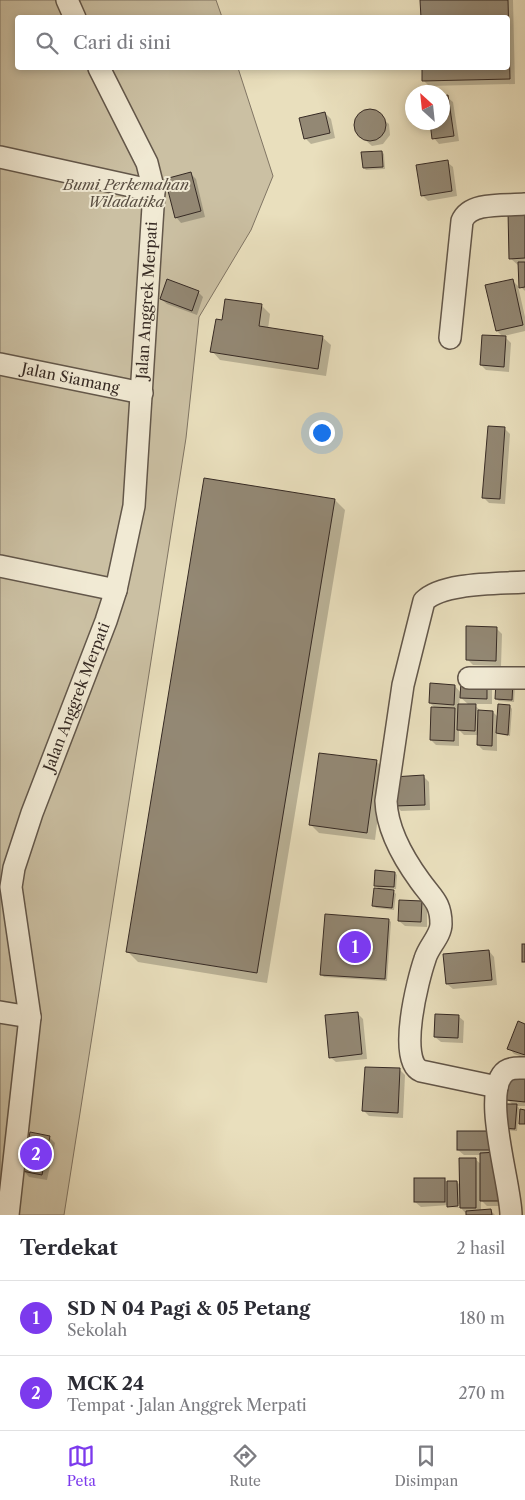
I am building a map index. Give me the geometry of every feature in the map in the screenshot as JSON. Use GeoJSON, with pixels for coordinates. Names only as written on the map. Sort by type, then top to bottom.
{"type":"FeatureCollection","features":[{"type":"Feature","properties":{"kind":"street"},"geometry":{"type":"LineString","coordinates":[[67,0],[74,15]]}},
{"type":"Feature","properties":{"kind":"street"},"geometry":{"type":"LineString","coordinates":[[100,70],[153,182]]}},
{"type":"Feature","properties":{"kind":"street"},"geometry":{"type":"LineString","coordinates":[[0,157],[153,182]]}},
{"type":"Feature","properties":{"kind":"street","name":"Jalan Anggrek Merpati"},"geometry":{"type":"LineString","coordinates":[[8,1215],[30,1017],[11,887],[14,868],[116,590],[134,506],[153,182]]}},
{"type":"Feature","properties":{"kind":"street"},"geometry":{"type":"LineString","coordinates":[[450,338],[462,221],[465,214],[474,208],[525,204]]}},
{"type":"Feature","properties":{"kind":"street","name":"Jalan Siamang"},"geometry":{"type":"LineString","coordinates":[[0,364],[142,393]]}},
{"type":"Feature","properties":{"kind":"street"},"geometry":{"type":"LineString","coordinates":[[0,566],[116,590]]}},
{"type":"Feature","properties":{"kind":"street"},"geometry":{"type":"LineString","coordinates":[[497,1087],[421,1071],[416,1069],[412,1063],[410,1022],[425,957],[441,926],[437,900],[421,882],[396,839],[388,818],[386,801],[403,685],[424,601],[429,596],[467,585],[525,582]]}},
{"type":"Feature","properties":{"kind":"street"},"geometry":{"type":"LineString","coordinates":[[469,678],[525,678]]}},
{"type":"Feature","properties":{"kind":"street"},"geometry":{"type":"LineString","coordinates":[[0,1012],[30,1017]]}},
{"type":"Feature","properties":{"kind":"street"},"geometry":{"type":"LineString","coordinates":[[516,1210],[496,1125],[497,1087],[506,1070],[525,1068]]}},
{"type":"Feature","properties":{"kind":"green space","name":"Bumi Perkemahan Wiladatika"},"geometry":{"type":"Polygon","coordinates":[[[0,0],[216,0],[221,15],[15,15],[15,70],[239,70],[273,176],[251,230],[199,317],[186,438],[64,1215],[0,1215],[0,0]]]}},
{"type":"Feature","properties":{"kind":"building"},"geometry":{"type":"Polygon","coordinates":[[[420,0],[508,0],[508,15],[421,15],[420,0]]]}},
{"type":"Feature","properties":{"kind":"building"},"geometry":{"type":"Polygon","coordinates":[[[422,70],[510,70],[510,79],[422,81],[422,70]]]}},
{"type":"Feature","properties":{"kind":"building"},"geometry":{"type":"Polygon","coordinates":[[[370,109],[376,110],[381,114],[385,119],[385,131],[381,136],[376,140],[370,141],[364,140],[359,136],[355,131],[354,125],[355,119],[359,114],[364,110],[370,109]]]}},
{"type":"Feature","properties":{"kind":"building"},"geometry":{"type":"Polygon","coordinates":[[[450,109],[454,136],[432,139],[431,130],[450,130],[450,109]]]}},
{"type":"Feature","properties":{"kind":"building"},"geometry":{"type":"Polygon","coordinates":[[[325,112],[330,133],[304,139],[299,118],[325,112]]]}},
{"type":"Feature","properties":{"kind":"building"},"geometry":{"type":"Polygon","coordinates":[[[382,151],[383,167],[363,168],[361,152],[382,151]]]}},
{"type":"Feature","properties":{"kind":"building"},"geometry":{"type":"Polygon","coordinates":[[[448,160],[452,191],[421,196],[416,165],[448,160]]]}},
{"type":"Feature","properties":{"kind":"building"},"geometry":{"type":"Polygon","coordinates":[[[191,172],[201,211],[175,218],[165,179],[191,172]]]}},
{"type":"Feature","properties":{"kind":"building"},"geometry":{"type":"Polygon","coordinates":[[[508,211],[525,211],[525,258],[509,259],[508,211]]]}},
{"type":"Feature","properties":{"kind":"building"},"geometry":{"type":"Polygon","coordinates":[[[518,262],[525,262],[525,287],[519,288],[518,262]]]}},
{"type":"Feature","properties":{"kind":"building"},"geometry":{"type":"Polygon","coordinates":[[[167,279],[199,291],[192,311],[160,299],[167,279]]]}},
{"type":"Feature","properties":{"kind":"building"},"geometry":{"type":"Polygon","coordinates":[[[513,279],[523,325],[496,331],[485,285],[513,279]]]}},
{"type":"Feature","properties":{"kind":"building"},"geometry":{"type":"Polygon","coordinates":[[[225,299],[262,304],[259,326],[323,336],[318,369],[210,352],[216,319],[222,320],[225,299]]]}},
{"type":"Feature","properties":{"kind":"building"},"geometry":{"type":"Polygon","coordinates":[[[482,335],[506,336],[504,367],[480,365],[482,335]]]}},
{"type":"Feature","properties":{"kind":"building"},"geometry":{"type":"Polygon","coordinates":[[[488,426],[505,427],[500,499],[482,498],[488,426]]]}},
{"type":"Feature","properties":{"kind":"building"},"geometry":{"type":"Polygon","coordinates":[[[204,478],[335,499],[257,973],[126,952],[204,478]]]}},
{"type":"Feature","properties":{"kind":"building"},"geometry":{"type":"Polygon","coordinates":[[[466,626],[497,627],[496,661],[466,660],[466,626]]]}},
{"type":"Feature","properties":{"kind":"building"},"geometry":{"type":"Polygon","coordinates":[[[461,681],[487,682],[487,699],[460,698],[461,681]]]}},
{"type":"Feature","properties":{"kind":"building"},"geometry":{"type":"Polygon","coordinates":[[[496,682],[513,682],[512,700],[495,699],[496,682]]]}},
{"type":"Feature","properties":{"kind":"building"},"geometry":{"type":"Polygon","coordinates":[[[430,683],[455,685],[454,705],[429,703],[430,683]]]}},
{"type":"Feature","properties":{"kind":"building"},"geometry":{"type":"Polygon","coordinates":[[[458,704],[476,704],[475,731],[457,730],[458,704]]]}},
{"type":"Feature","properties":{"kind":"building"},"geometry":{"type":"Polygon","coordinates":[[[498,704],[510,705],[508,735],[496,733],[498,704]]]}},
{"type":"Feature","properties":{"kind":"building"},"geometry":{"type":"Polygon","coordinates":[[[431,707],[455,708],[454,741],[430,740],[431,707]]]}},
{"type":"Feature","properties":{"kind":"building"},"geometry":{"type":"Polygon","coordinates":[[[478,710],[493,711],[492,746],[477,745],[478,710]]]}},
{"type":"Feature","properties":{"kind":"building"},"geometry":{"type":"Polygon","coordinates":[[[319,753],[377,760],[367,833],[309,825],[319,753]]]}},
{"type":"Feature","properties":{"kind":"building"},"geometry":{"type":"Polygon","coordinates":[[[424,775],[425,805],[394,806],[393,777],[424,775]]]}},
{"type":"Feature","properties":{"kind":"building"},"geometry":{"type":"Polygon","coordinates":[[[375,870],[395,872],[394,887],[374,886],[375,870]]]}},
{"type":"Feature","properties":{"kind":"building"},"geometry":{"type":"Polygon","coordinates":[[[374,888],[394,890],[392,908],[372,906],[374,888]]]}},
{"type":"Feature","properties":{"kind":"building"},"geometry":{"type":"Polygon","coordinates":[[[399,900],[422,901],[421,922],[398,921],[399,900]]]}},
{"type":"Feature","properties":{"kind":"building"},"geometry":{"type":"Polygon","coordinates":[[[325,914],[389,919],[385,979],[320,975],[325,914]]]}},
{"type":"Feature","properties":{"kind":"building"},"geometry":{"type":"Polygon","coordinates":[[[522,944],[525,944],[525,962],[522,962],[522,944]]]}},
{"type":"Feature","properties":{"kind":"building"},"geometry":{"type":"Polygon","coordinates":[[[489,950],[492,980],[446,984],[443,954],[489,950]]]}},
{"type":"Feature","properties":{"kind":"building"},"geometry":{"type":"Polygon","coordinates":[[[358,1012],[362,1054],[329,1058],[325,1015],[358,1012]]]}},
{"type":"Feature","properties":{"kind":"building"},"geometry":{"type":"Polygon","coordinates":[[[435,1014],[459,1015],[458,1038],[434,1037],[435,1014]]]}},
{"type":"Feature","properties":{"kind":"building"},"geometry":{"type":"Polygon","coordinates":[[[518,1021],[525,1024],[525,1055],[507,1049],[518,1021]]]}},
{"type":"Feature","properties":{"kind":"building"},"geometry":{"type":"Polygon","coordinates":[[[365,1067],[400,1068],[398,1113],[362,1111],[365,1067]]]}},
{"type":"Feature","properties":{"kind":"building"},"geometry":{"type":"Polygon","coordinates":[[[509,1070],[525,1072],[525,1102],[506,1100],[509,1070]]]}},
{"type":"Feature","properties":{"kind":"building"},"geometry":{"type":"Polygon","coordinates":[[[503,1104],[517,1104],[515,1129],[502,1128],[503,1104]]]}},
{"type":"Feature","properties":{"kind":"building"},"geometry":{"type":"Polygon","coordinates":[[[520,1109],[525,1110],[525,1124],[519,1124],[520,1109]]]}},
{"type":"Feature","properties":{"kind":"building"},"geometry":{"type":"Polygon","coordinates":[[[457,1131],[490,1131],[490,1150],[457,1150],[457,1131]]]}},
{"type":"Feature","properties":{"kind":"building"},"geometry":{"type":"Polygon","coordinates":[[[30,1132],[50,1136],[42,1175],[22,1171],[30,1132]]]}},
{"type":"Feature","properties":{"kind":"building"},"geometry":{"type":"Polygon","coordinates":[[[499,1152],[499,1201],[480,1201],[480,1153],[499,1152]]]}},
{"type":"Feature","properties":{"kind":"building"},"geometry":{"type":"Polygon","coordinates":[[[459,1158],[476,1158],[476,1208],[460,1208],[459,1158]]]}},
{"type":"Feature","properties":{"kind":"building"},"geometry":{"type":"Polygon","coordinates":[[[414,1178],[445,1178],[445,1202],[414,1202],[414,1178]]]}},
{"type":"Feature","properties":{"kind":"building"},"geometry":{"type":"Polygon","coordinates":[[[447,1181],[457,1181],[458,1206],[447,1207],[447,1181]]]}},
{"type":"Feature","properties":{"kind":"building"},"geometry":{"type":"Polygon","coordinates":[[[491,1209],[492,1215],[466,1215],[466,1211],[491,1209]]]}},
{"type":"Feature","properties":{"kind":"place","name":"SD N 04 Pagi & 05 Petang"},"geometry":{"type":"Point","coordinates":[355,947]}},
{"type":"Feature","properties":{"kind":"place","name":"MCK 24"},"geometry":{"type":"Point","coordinates":[36,1154]}}]}
